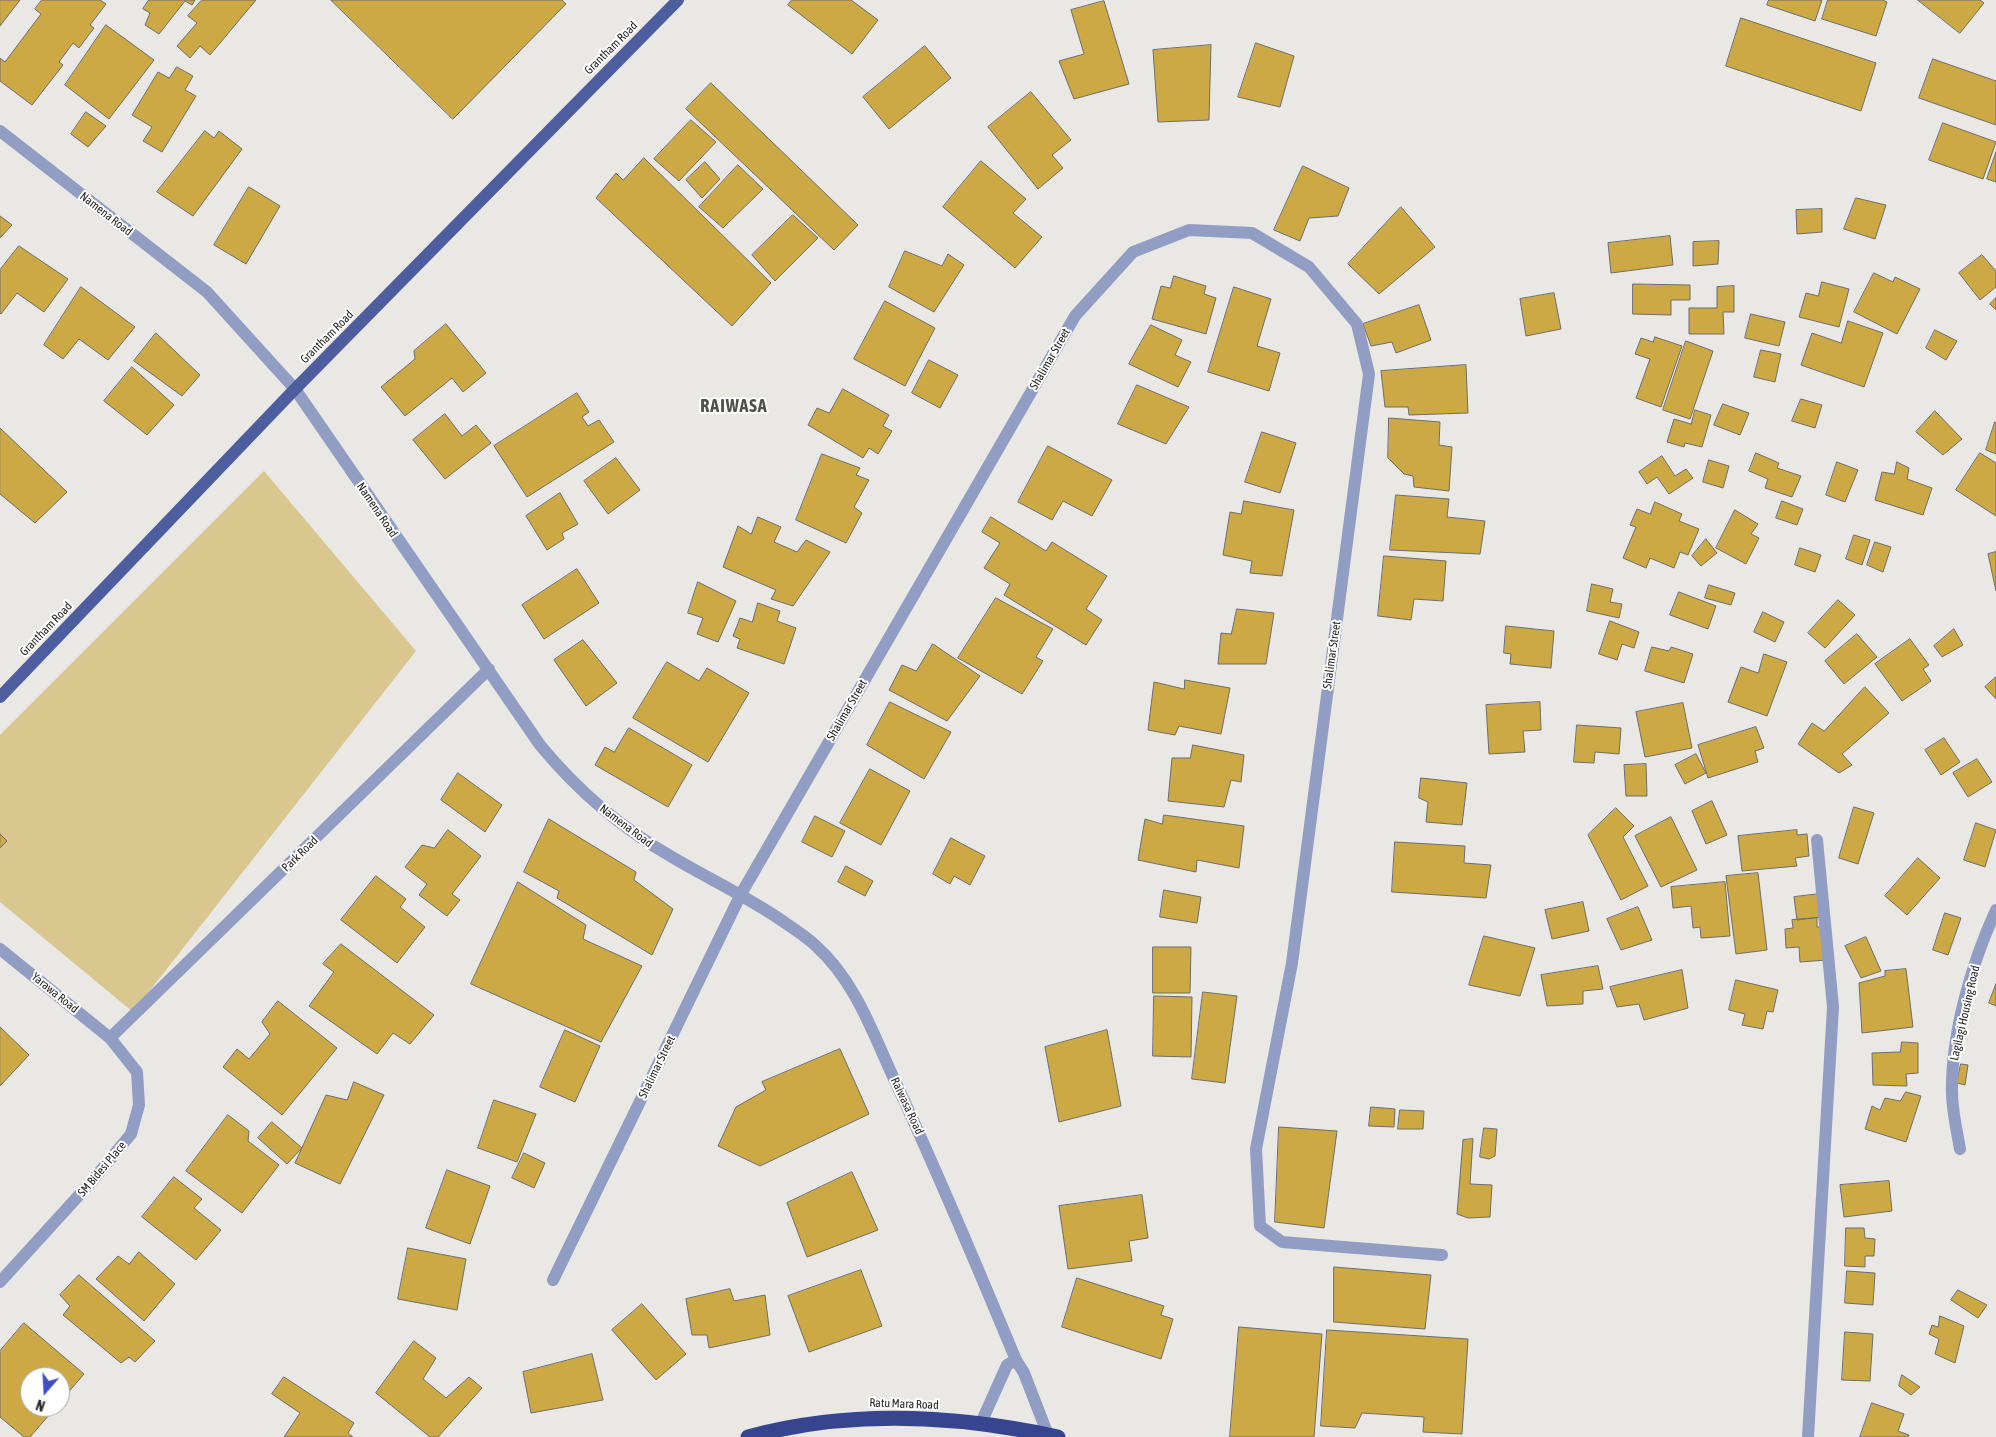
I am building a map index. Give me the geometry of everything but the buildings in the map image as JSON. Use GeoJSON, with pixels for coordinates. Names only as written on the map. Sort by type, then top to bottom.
{"type":"FeatureCollection","features":[{"type":"Feature","properties":{"kind":"highway","name":"Ratu Mara Road"},"geometry":{"type":"LineString","coordinates":[[748,1437],[786,1427],[870,1417],[981,1423],[1053,1436]]}},
{"type":"Feature","properties":{"kind":"main road","name":"Grantham Road"},"geometry":{"type":"LineString","coordinates":[[0,697],[295,389],[678,0]]}},
{"type":"Feature","properties":{"kind":"street","name":"Namena Road"},"geometry":{"type":"LineString","coordinates":[[0,131],[207,292],[295,389],[540,745],[561,770],[583,792],[643,840],[741,894]]}},
{"type":"Feature","properties":{"kind":"street","name":"Shalimar Street"},"geometry":{"type":"LineString","coordinates":[[553,1280],[741,894],[1075,316],[1133,252],[1190,230],[1252,233],[1309,267],[1357,324],[1369,374],[1292,963],[1256,1149],[1260,1226],[1282,1242],[1442,1255]]}},
{"type":"Feature","properties":{"kind":"street","name":"Park Road"},"geometry":{"type":"LineString","coordinates":[[110,1038],[489,669]]}},
{"type":"Feature","properties":{"kind":"street"},"geometry":{"type":"LineString","coordinates":[[1808,1437],[1834,1007],[1817,840]]}},
{"type":"Feature","properties":{"kind":"street","name":"Raiwasa Road"},"geometry":{"type":"LineString","coordinates":[[741,894],[816,946],[853,992],[867,1016],[930,1154],[1016,1360],[1024,1373],[1053,1436]]}},
{"type":"Feature","properties":{"kind":"street","name":"Lagilagi Housing Road"},"geometry":{"type":"LineString","coordinates":[[1960,1149],[1952,1094],[1953,1057],[1966,997],[1982,940],[1996,910]]}},
{"type":"Feature","properties":{"kind":"street","name":"Yarawa Road"},"geometry":{"type":"LineString","coordinates":[[0,949],[110,1038]]}},
{"type":"Feature","properties":{"kind":"street","name":"SM Bidesi Place"},"geometry":{"type":"LineString","coordinates":[[0,1282],[92,1181],[131,1134],[139,1105],[137,1072],[110,1038]]}},
{"type":"Feature","properties":{"kind":"street"},"geometry":{"type":"LineString","coordinates":[[981,1423],[1007,1365],[1016,1360]]}},
{"type":"Feature","properties":{"kind":"shaded area"},"geometry":{"type":"Polygon","coordinates":[[[264,471],[416,651],[133,1012],[0,902],[0,735],[264,471]]]}},
{"type":"Feature","properties":{"kind":"district","name":"RAIWASA"},"geometry":{"type":"Point","coordinates":[734,406]}}]}
